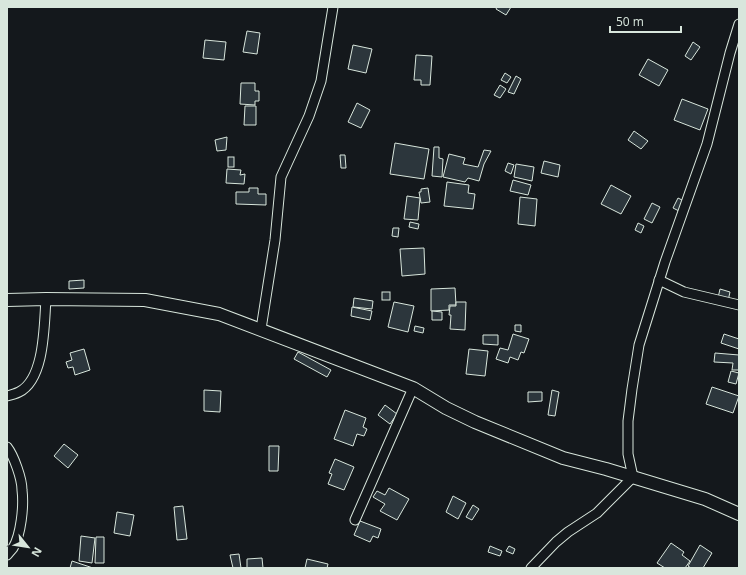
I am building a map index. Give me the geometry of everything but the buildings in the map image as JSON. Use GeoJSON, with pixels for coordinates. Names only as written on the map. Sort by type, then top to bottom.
{"type":"FeatureCollection","features":[{"type":"Feature","properties":{"kind":"street"},"geometry":{"type":"LineString","coordinates":[[261,330],[275,240],[281,177],[309,116],[321,81],[333,7]]}},
{"type":"Feature","properties":{"kind":"street"},"geometry":{"type":"LineString","coordinates":[[633,477],[628,454],[628,421],[639,345],[665,262],[707,144],[730,53],[739,24]]}},
{"type":"Feature","properties":{"kind":"street"},"geometry":{"type":"LineString","coordinates":[[659,280],[684,292],[739,305]]}},
{"type":"Feature","properties":{"kind":"street"},"geometry":{"type":"LineString","coordinates":[[7,396],[19,392],[29,384],[35,374],[40,358],[46,299]]}},
{"type":"Feature","properties":{"kind":"street"},"geometry":{"type":"LineString","coordinates":[[7,300],[145,300],[219,314],[412,388],[463,416],[517,440],[563,458],[606,469],[705,499],[739,514]]}},
{"type":"Feature","properties":{"kind":"street"},"geometry":{"type":"LineString","coordinates":[[355,520],[412,388]]}},
{"type":"Feature","properties":{"kind":"street"},"geometry":{"type":"LineString","coordinates":[[7,447],[16,465],[22,490],[22,511],[18,536],[13,548],[7,555]]}},
{"type":"Feature","properties":{"kind":"street"},"geometry":{"type":"LineString","coordinates":[[531,568],[568,532],[597,513],[633,477]]}}]}
